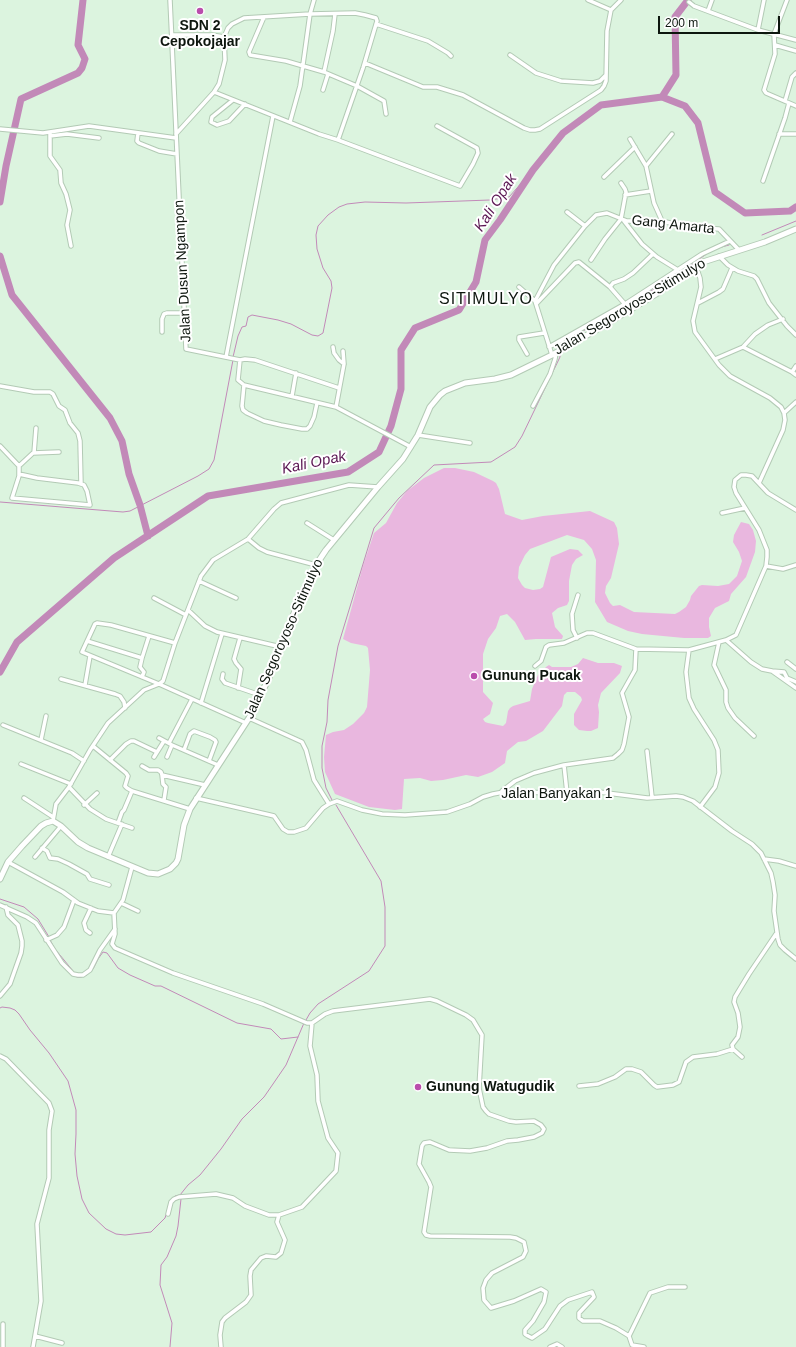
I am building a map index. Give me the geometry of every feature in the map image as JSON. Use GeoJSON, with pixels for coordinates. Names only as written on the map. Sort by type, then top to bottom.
{"type":"FeatureCollection","features":[{"type":"Feature","properties":{"kind":"main road","name":"Jalan Segoroyoso-Sitimulyo"},"geometry":{"type":"LineString","coordinates":[[53,819],[81,845],[148,873],[158,874],[167,871],[178,859],[184,825],[190,809],[249,718],[298,603],[316,565],[334,540],[412,447],[430,407],[440,395],[445,391],[465,383],[503,377],[562,349],[630,310],[703,262],[770,240],[796,229]]}},
{"type":"Feature","properties":{"kind":"main road"},"geometry":{"type":"LineString","coordinates":[[0,878],[8,862],[41,826],[53,819]]}},
{"type":"Feature","properties":{"kind":"street","name":"Jalan Dusun Ngampon"},"geometry":{"type":"LineString","coordinates":[[170,0],[186,350],[233,359],[255,360],[296,372],[340,388]]}},
{"type":"Feature","properties":{"kind":"street"},"geometry":{"type":"LineString","coordinates":[[290,122],[300,86],[310,14],[314,0]]}},
{"type":"Feature","properties":{"kind":"street"},"geometry":{"type":"LineString","coordinates":[[588,0],[611,10]]}},
{"type":"Feature","properties":{"kind":"street"},"geometry":{"type":"LineString","coordinates":[[365,63],[423,87],[437,87],[464,95],[524,128],[530,130],[540,129],[601,90],[604,86],[606,78],[607,31],[611,10],[620,0]]}},
{"type":"Feature","properties":{"kind":"street"},"geometry":{"type":"LineString","coordinates":[[708,11],[712,0]]}},
{"type":"Feature","properties":{"kind":"street"},"geometry":{"type":"LineString","coordinates":[[758,30],[764,0]]}},
{"type":"Feature","properties":{"kind":"street"},"geometry":{"type":"LineString","coordinates":[[787,0],[774,39],[775,56],[764,90],[766,93],[796,106]]}},
{"type":"Feature","properties":{"kind":"street"},"geometry":{"type":"LineString","coordinates":[[688,2],[694,6],[758,30],[796,51]]}},
{"type":"Feature","properties":{"kind":"street"},"geometry":{"type":"LineString","coordinates":[[50,134],[89,126],[138,133],[176,136],[214,92],[219,84],[225,60],[224,37],[228,28],[232,24],[244,18],[310,14],[355,14],[370,16],[376,18],[376,24],[365,63],[338,140]]}},
{"type":"Feature","properties":{"kind":"street"},"geometry":{"type":"LineString","coordinates":[[323,90],[335,14]]}},
{"type":"Feature","properties":{"kind":"street"},"geometry":{"type":"LineString","coordinates":[[264,17],[249,54],[282,60],[303,66],[326,73],[357,86],[384,101],[386,114]]}},
{"type":"Feature","properties":{"kind":"street"},"geometry":{"type":"LineString","coordinates":[[376,24],[428,41],[451,56]]}},
{"type":"Feature","properties":{"kind":"street"},"geometry":{"type":"LineString","coordinates":[[172,36],[202,35],[224,37]]}},
{"type":"Feature","properties":{"kind":"street"},"geometry":{"type":"LineString","coordinates":[[774,39],[796,40]]}},
{"type":"Feature","properties":{"kind":"street"},"geometry":{"type":"LineString","coordinates":[[510,55],[536,73],[561,81],[593,83],[606,78]]}},
{"type":"Feature","properties":{"kind":"street"},"geometry":{"type":"LineString","coordinates":[[785,101],[792,77],[796,73]]}},
{"type":"Feature","properties":{"kind":"street"},"geometry":{"type":"LineString","coordinates":[[214,92],[333,139],[460,186],[478,153],[477,148],[437,126]]}},
{"type":"Feature","properties":{"kind":"street"},"geometry":{"type":"LineString","coordinates":[[233,100],[212,117],[211,122],[217,125],[228,121],[245,104]]}},
{"type":"Feature","properties":{"kind":"street"},"geometry":{"type":"LineString","coordinates":[[762,182],[789,103]]}},
{"type":"Feature","properties":{"kind":"street"},"geometry":{"type":"LineString","coordinates":[[226,357],[273,116]]}},
{"type":"Feature","properties":{"kind":"street"},"geometry":{"type":"LineString","coordinates":[[0,130],[68,134],[99,138]]}},
{"type":"Feature","properties":{"kind":"street"},"geometry":{"type":"LineString","coordinates":[[138,133],[137,141],[139,143],[177,154]]}},
{"type":"Feature","properties":{"kind":"street"},"geometry":{"type":"LineString","coordinates":[[50,134],[50,156],[60,170],[61,183],[66,194],[70,210],[67,225],[71,246]]}},
{"type":"Feature","properties":{"kind":"street"},"geometry":{"type":"LineString","coordinates":[[646,166],[672,134]]}},
{"type":"Feature","properties":{"kind":"street"},"geometry":{"type":"LineString","coordinates":[[779,134],[796,134]]}},
{"type":"Feature","properties":{"kind":"street"},"geometry":{"type":"LineString","coordinates":[[630,139],[646,166],[655,205],[662,221]]}},
{"type":"Feature","properties":{"kind":"street"},"geometry":{"type":"LineString","coordinates":[[604,177],[635,147]]}},
{"type":"Feature","properties":{"kind":"street"},"geometry":{"type":"LineString","coordinates":[[591,260],[605,239],[622,219],[626,190],[621,183]]}},
{"type":"Feature","properties":{"kind":"street"},"geometry":{"type":"LineString","coordinates":[[625,195],[651,191]]}},
{"type":"Feature","properties":{"kind":"street"},"geometry":{"type":"LineString","coordinates":[[567,212],[585,226]]}},
{"type":"Feature","properties":{"kind":"street","name":"Gang Amarta"},"geometry":{"type":"LineString","coordinates":[[536,302],[554,265],[585,226],[596,215],[607,213],[629,221],[662,221],[686,227],[719,229],[739,250]]}},
{"type":"Feature","properties":{"kind":"street"},"geometry":{"type":"LineString","coordinates":[[622,219],[641,243],[653,254],[678,270],[683,275]]}},
{"type":"Feature","properties":{"kind":"street"},"geometry":{"type":"LineString","coordinates":[[549,346],[625,304],[707,251],[730,241]]}},
{"type":"Feature","properties":{"kind":"street"},"geometry":{"type":"LineString","coordinates":[[610,287],[614,283],[633,273],[653,254]]}},
{"type":"Feature","properties":{"kind":"street"},"geometry":{"type":"LineString","coordinates":[[719,256],[732,268],[754,276],[769,304],[796,335]]}},
{"type":"Feature","properties":{"kind":"street"},"geometry":{"type":"LineString","coordinates":[[536,302],[578,262],[610,287],[630,310]]}},
{"type":"Feature","properties":{"kind":"street"},"geometry":{"type":"LineString","coordinates":[[694,267],[698,272],[701,287],[693,321],[695,332],[730,376],[770,398],[781,407],[784,413],[785,420],[783,430],[759,483]]}},
{"type":"Feature","properties":{"kind":"street"},"geometry":{"type":"LineString","coordinates":[[698,303],[723,289],[732,268]]}},
{"type":"Feature","properties":{"kind":"street"},"geometry":{"type":"LineString","coordinates":[[519,287],[536,302],[544,333],[549,346],[554,353],[555,359],[550,374],[533,406]]}},
{"type":"Feature","properties":{"kind":"street"},"geometry":{"type":"LineString","coordinates":[[162,332],[162,319],[164,314],[185,313]]}},
{"type":"Feature","properties":{"kind":"street"},"geometry":{"type":"LineString","coordinates":[[715,359],[743,347],[755,334],[768,325],[783,319]]}},
{"type":"Feature","properties":{"kind":"street"},"geometry":{"type":"LineString","coordinates":[[526,354],[519,337],[544,333]]}},
{"type":"Feature","properties":{"kind":"street"},"geometry":{"type":"LineString","coordinates":[[743,347],[794,374],[796,366]]}},
{"type":"Feature","properties":{"kind":"street"},"geometry":{"type":"LineString","coordinates":[[333,348],[334,352],[344,364]]}},
{"type":"Feature","properties":{"kind":"street"},"geometry":{"type":"LineString","coordinates":[[336,407],[344,364],[343,351]]}},
{"type":"Feature","properties":{"kind":"street"},"geometry":{"type":"LineString","coordinates":[[240,360],[238,380],[244,385],[336,407],[412,447]]}},
{"type":"Feature","properties":{"kind":"street"},"geometry":{"type":"LineString","coordinates":[[292,396],[296,372]]}},
{"type":"Feature","properties":{"kind":"street"},"geometry":{"type":"LineString","coordinates":[[244,385],[243,410],[264,420],[281,425],[307,429],[314,417],[317,403]]}},
{"type":"Feature","properties":{"kind":"street"},"geometry":{"type":"LineString","coordinates":[[0,386],[34,392],[50,392],[53,394],[59,406],[64,410],[70,423],[78,433],[80,441],[81,484]]}},
{"type":"Feature","properties":{"kind":"street"},"geometry":{"type":"LineString","coordinates":[[784,413],[796,402]]}},
{"type":"Feature","properties":{"kind":"street"},"geometry":{"type":"LineString","coordinates":[[34,453],[36,428]]}},
{"type":"Feature","properties":{"kind":"street"},"geometry":{"type":"LineString","coordinates":[[418,435],[470,443]]}},
{"type":"Feature","properties":{"kind":"street"},"geometry":{"type":"LineString","coordinates":[[0,446],[19,466],[19,474],[12,498],[90,505],[84,485],[78,482],[37,478],[19,474]]}},
{"type":"Feature","properties":{"kind":"street"},"geometry":{"type":"LineString","coordinates":[[19,466],[34,453],[59,452]]}},
{"type":"Feature","properties":{"kind":"street"},"geometry":{"type":"LineString","coordinates":[[535,666],[541,661],[546,647],[549,645],[564,643],[577,638],[584,633],[589,633],[636,649],[689,650],[726,640],[736,635],[766,566],[767,550],[764,540],[736,493],[734,487],[735,480],[738,477],[746,475],[752,476],[768,493],[796,510]]}},
{"type":"Feature","properties":{"kind":"street"},"geometry":{"type":"LineString","coordinates":[[24,798],[53,819],[56,804],[70,785],[84,760],[108,724],[144,690],[163,681],[175,643],[201,576],[213,560],[248,539],[274,509],[282,504],[349,485],[378,487]]}},
{"type":"Feature","properties":{"kind":"street"},"geometry":{"type":"LineString","coordinates":[[722,513],[746,508]]}},
{"type":"Feature","properties":{"kind":"street"},"geometry":{"type":"LineString","coordinates":[[307,523],[334,540]]}},
{"type":"Feature","properties":{"kind":"street"},"geometry":{"type":"LineString","coordinates":[[248,539],[259,548],[267,552],[316,565]]}},
{"type":"Feature","properties":{"kind":"street"},"geometry":{"type":"LineString","coordinates":[[766,566],[783,569],[796,565]]}},
{"type":"Feature","properties":{"kind":"street"},"geometry":{"type":"LineString","coordinates":[[199,581],[236,598]]}},
{"type":"Feature","properties":{"kind":"street"},"geometry":{"type":"LineString","coordinates":[[577,638],[573,630],[572,614],[578,595]]}},
{"type":"Feature","properties":{"kind":"street"},"geometry":{"type":"LineString","coordinates":[[154,598],[186,615]]}},
{"type":"Feature","properties":{"kind":"street"},"geometry":{"type":"LineString","coordinates":[[188,610],[205,626],[222,634],[280,647]]}},
{"type":"Feature","properties":{"kind":"street"},"geometry":{"type":"LineString","coordinates":[[175,643],[111,625],[97,623],[95,624],[82,652],[159,684],[246,723]]}},
{"type":"Feature","properties":{"kind":"street"},"geometry":{"type":"LineString","coordinates":[[201,703],[222,634]]}},
{"type":"Feature","properties":{"kind":"street"},"geometry":{"type":"LineString","coordinates":[[142,677],[144,672],[140,667],[149,636]]}},
{"type":"Feature","properties":{"kind":"street"},"geometry":{"type":"LineString","coordinates":[[238,688],[241,669],[236,664],[234,659],[240,638]]}},
{"type":"Feature","properties":{"kind":"street"},"geometry":{"type":"LineString","coordinates":[[726,640],[751,662],[762,669],[784,672],[787,678],[796,682]]}},
{"type":"Feature","properties":{"kind":"street"},"geometry":{"type":"LineString","coordinates":[[87,641],[142,658]]}},
{"type":"Feature","properties":{"kind":"street"},"geometry":{"type":"LineString","coordinates":[[719,642],[714,665],[726,690],[726,702],[728,708],[754,736]]}},
{"type":"Feature","properties":{"kind":"street"},"geometry":{"type":"LineString","coordinates":[[502,792],[507,786],[522,777],[564,765],[613,758],[622,750],[629,717],[622,693],[635,670],[636,649]]}},
{"type":"Feature","properties":{"kind":"street"},"geometry":{"type":"LineString","coordinates":[[689,650],[686,672],[689,698],[694,709],[714,740],[718,750],[719,773],[715,787],[700,807]]}},
{"type":"Feature","properties":{"kind":"street"},"geometry":{"type":"LineString","coordinates":[[85,685],[90,656]]}},
{"type":"Feature","properties":{"kind":"street"},"geometry":{"type":"LineString","coordinates":[[787,662],[796,669]]}},
{"type":"Feature","properties":{"kind":"street"},"geometry":{"type":"LineString","coordinates":[[772,671],[796,688]]}},
{"type":"Feature","properties":{"kind":"street"},"geometry":{"type":"LineString","coordinates":[[223,674],[222,679],[225,683],[260,695]]}},
{"type":"Feature","properties":{"kind":"street"},"geometry":{"type":"LineString","coordinates":[[61,679],[120,696],[124,702],[125,708]]}},
{"type":"Feature","properties":{"kind":"street"},"geometry":{"type":"LineString","coordinates":[[167,757],[171,744],[192,699]]}},
{"type":"Feature","properties":{"kind":"street"},"geometry":{"type":"LineString","coordinates":[[41,740],[46,716]]}},
{"type":"Feature","properties":{"kind":"street"},"geometry":{"type":"LineString","coordinates":[[196,798],[270,814],[274,816],[283,829],[288,832],[294,832],[306,828],[323,808],[329,804],[314,780],[306,750],[302,742],[249,718]]}},
{"type":"Feature","properties":{"kind":"street"},"geometry":{"type":"LineString","coordinates":[[3,725],[72,753],[84,760]]}},
{"type":"Feature","properties":{"kind":"street"},"geometry":{"type":"LineString","coordinates":[[184,750],[190,734],[194,731],[210,737],[216,742],[209,761]]}},
{"type":"Feature","properties":{"kind":"street"},"geometry":{"type":"LineString","coordinates":[[159,738],[218,765]]}},
{"type":"Feature","properties":{"kind":"street"},"geometry":{"type":"LineString","coordinates":[[110,760],[131,741],[157,752]]}},
{"type":"Feature","properties":{"kind":"street"},"geometry":{"type":"LineString","coordinates":[[154,757],[164,741]]}},
{"type":"Feature","properties":{"kind":"street"},"geometry":{"type":"LineString","coordinates":[[93,746],[127,774],[128,778],[124,786],[132,791],[190,809]]}},
{"type":"Feature","properties":{"kind":"street"},"geometry":{"type":"LineString","coordinates":[[647,751],[652,797]]}},
{"type":"Feature","properties":{"kind":"street"},"geometry":{"type":"LineString","coordinates":[[21,764],[70,785],[84,804],[106,818],[132,828]]}},
{"type":"Feature","properties":{"kind":"street"},"geometry":{"type":"LineString","coordinates":[[564,765],[567,793]]}},
{"type":"Feature","properties":{"kind":"street"},"geometry":{"type":"LineString","coordinates":[[142,766],[149,770],[158,770],[162,775],[163,784],[166,787],[164,800]]}},
{"type":"Feature","properties":{"kind":"street"},"geometry":{"type":"LineString","coordinates":[[162,775],[205,785]]}},
{"type":"Feature","properties":{"kind":"street"},"geometry":{"type":"LineString","coordinates":[[108,857],[120,824],[122,812],[132,791]]}},
{"type":"Feature","properties":{"kind":"street","name":"Jalan Banyakan 1"},"geometry":{"type":"LineString","coordinates":[[329,804],[337,801],[362,810],[382,814],[405,815],[447,812],[458,809],[483,797],[502,792],[599,792],[639,797],[683,796],[693,801],[752,844],[761,853],[771,873],[774,888],[776,934],[780,945],[796,959]]}},
{"type":"Feature","properties":{"kind":"street"},"geometry":{"type":"LineString","coordinates":[[84,804],[97,793]]}},
{"type":"Feature","properties":{"kind":"street"},"geometry":{"type":"LineString","coordinates":[[35,857],[61,826]]}},
{"type":"Feature","properties":{"kind":"street"},"geometry":{"type":"LineString","coordinates":[[42,848],[46,851],[50,858],[58,859],[69,864],[87,874],[90,879],[108,885]]}},
{"type":"Feature","properties":{"kind":"street"},"geometry":{"type":"LineString","coordinates":[[764,858],[796,865]]}},
{"type":"Feature","properties":{"kind":"street"},"geometry":{"type":"LineString","coordinates":[[8,862],[63,892],[78,903],[100,912],[114,912]]}},
{"type":"Feature","properties":{"kind":"street"},"geometry":{"type":"LineString","coordinates":[[132,867],[121,903],[114,912],[115,929],[112,944],[115,948],[173,973],[248,999],[307,1023],[312,1023],[325,1014],[333,1011],[430,999],[460,1012],[473,1020],[482,1035],[479,1088],[483,1107],[489,1114],[516,1122],[534,1121],[544,1129],[542,1133],[534,1137],[507,1141],[487,1148],[470,1151],[449,1150],[430,1142],[424,1144],[419,1164],[430,1182],[431,1187],[424,1232],[426,1235],[430,1236],[510,1237],[524,1242],[526,1251],[523,1257],[492,1273],[486,1280],[484,1300],[491,1308],[514,1301],[541,1290],[546,1292],[544,1302],[533,1321],[525,1330],[525,1334],[528,1336],[532,1338],[545,1328],[556,1311],[568,1300],[592,1292],[594,1297],[579,1313],[579,1318],[582,1321],[600,1321],[629,1336]]}},
{"type":"Feature","properties":{"kind":"street"},"geometry":{"type":"LineString","coordinates":[[49,939],[64,927],[74,900]]}},
{"type":"Feature","properties":{"kind":"street"},"geometry":{"type":"LineString","coordinates":[[121,903],[138,910]]}},
{"type":"Feature","properties":{"kind":"street"},"geometry":{"type":"LineString","coordinates":[[0,905],[32,919],[49,939],[73,974],[83,975],[90,970],[100,950],[115,929]]}},
{"type":"Feature","properties":{"kind":"street"},"geometry":{"type":"LineString","coordinates":[[0,996],[10,984],[22,946],[18,925],[8,915],[6,907]]}},
{"type":"Feature","properties":{"kind":"street"},"geometry":{"type":"LineString","coordinates":[[90,932],[86,930],[84,923],[91,908]]}},
{"type":"Feature","properties":{"kind":"street"},"geometry":{"type":"LineString","coordinates":[[742,1057],[733,1049],[732,1045],[738,1037],[740,1027],[738,1013],[734,1002],[735,997],[776,934]]}},
{"type":"Feature","properties":{"kind":"street"},"geometry":{"type":"LineString","coordinates":[[168,1214],[171,1202],[174,1199],[179,1197],[216,1194],[233,1198],[245,1206],[269,1215],[279,1215],[298,1209],[305,1205],[334,1174],[337,1168],[338,1153],[328,1138],[318,1101],[317,1075],[310,1046],[312,1023]]}},
{"type":"Feature","properties":{"kind":"street"},"geometry":{"type":"LineString","coordinates":[[579,1086],[598,1084],[615,1077],[626,1069],[641,1072],[657,1087],[673,1085],[679,1082],[686,1062],[693,1057],[717,1054],[733,1049]]}},
{"type":"Feature","properties":{"kind":"street"},"geometry":{"type":"LineString","coordinates":[[0,1056],[6,1058],[49,1103],[52,1111],[49,1130],[49,1178],[37,1224],[41,1301],[33,1347]]}},
{"type":"Feature","properties":{"kind":"street"},"geometry":{"type":"LineString","coordinates":[[221,1347],[220,1335],[222,1322],[246,1302],[251,1295],[251,1270],[264,1256],[276,1256],[281,1253],[284,1240],[277,1222],[279,1215]]}},
{"type":"Feature","properties":{"kind":"street"},"geometry":{"type":"LineString","coordinates":[[644,1347],[631,1346],[629,1336],[650,1293],[668,1287],[685,1287]]}},
{"type":"Feature","properties":{"kind":"street"},"geometry":{"type":"LineString","coordinates":[[3,1324],[3,1347]]}},
{"type":"Feature","properties":{"kind":"street"},"geometry":{"type":"LineString","coordinates":[[35,1336],[62,1343]]}},
{"type":"Feature","properties":{"kind":"street"},"geometry":{"type":"LineString","coordinates":[[550,1347],[557,1344],[562,1347]]}},
{"type":"Feature","properties":{"kind":"shaded area"},"geometry":{"type":"Polygon","coordinates":[[[444,468],[455,468],[474,472],[496,483],[499,489],[505,514],[522,520],[543,516],[590,511],[614,522],[617,528],[619,544],[611,578],[606,586],[605,593],[613,606],[620,605],[634,612],[675,614],[686,607],[691,596],[699,586],[718,586],[729,584],[737,576],[742,561],[733,542],[734,535],[741,522],[749,524],[753,530],[756,541],[755,552],[746,577],[731,594],[729,601],[715,608],[709,618],[711,636],[708,638],[684,638],[642,634],[628,631],[607,622],[595,602],[596,560],[592,549],[584,540],[567,535],[530,549],[519,567],[518,578],[525,588],[533,590],[543,587],[551,557],[570,549],[578,550],[583,555],[576,559],[572,565],[569,581],[569,601],[567,605],[558,608],[552,613],[555,627],[563,636],[562,639],[525,640],[515,622],[507,614],[500,616],[496,628],[488,639],[483,654],[483,692],[493,703],[490,714],[483,719],[485,722],[503,726],[506,723],[510,708],[530,701],[532,689],[538,675],[546,667],[549,665],[552,667],[571,667],[578,664],[583,658],[598,663],[614,663],[622,666],[620,673],[601,693],[598,705],[598,728],[591,731],[579,730],[574,725],[574,714],[582,700],[581,697],[575,692],[567,692],[564,695],[562,706],[543,731],[526,741],[518,742],[507,751],[505,763],[492,772],[478,777],[466,775],[431,781],[420,778],[404,779],[402,809],[395,810],[369,807],[335,794],[325,772],[324,757],[326,735],[344,730],[353,724],[364,713],[367,707],[370,670],[368,648],[366,646],[351,643],[343,639],[363,566],[374,533],[386,523],[397,503],[407,491],[424,478],[444,468]]]}},
{"type":"Feature","properties":{"kind":"waterway"},"geometry":{"type":"LineString","coordinates":[[0,202],[6,166],[21,99],[78,73],[82,68],[85,59],[78,45],[83,0]]}},
{"type":"Feature","properties":{"kind":"waterway"},"geometry":{"type":"LineString","coordinates":[[662,97],[676,75],[675,17],[688,0]]}},
{"type":"Feature","properties":{"kind":"waterway","name":"Kali Opak"},"geometry":{"type":"LineString","coordinates":[[0,672],[17,642],[114,558],[208,496],[348,472],[379,452],[391,426],[401,389],[401,350],[415,328],[459,310],[476,282],[485,240],[533,170],[563,133],[601,105],[662,97],[685,106],[698,123],[715,192],[745,213],[790,211],[796,207]]}},
{"type":"Feature","properties":{"kind":"waterway"},"geometry":{"type":"LineString","coordinates":[[233,357],[238,336],[242,327],[246,326],[248,317],[252,315],[291,324],[312,335],[318,336],[323,333],[332,288],[331,281],[323,268],[317,249],[316,235],[318,226],[328,215],[339,207],[347,204],[365,202],[406,203],[490,200],[509,197],[533,170]]}},
{"type":"Feature","properties":{"kind":"waterway"},"geometry":{"type":"LineString","coordinates":[[762,235],[796,221]]}},
{"type":"Feature","properties":{"kind":"waterway"},"geometry":{"type":"LineString","coordinates":[[718,248],[729,245]]}},
{"type":"Feature","properties":{"kind":"waterway"},"geometry":{"type":"LineString","coordinates":[[681,272],[708,253]]}},
{"type":"Feature","properties":{"kind":"waterway"},"geometry":{"type":"LineString","coordinates":[[0,256],[12,295],[110,418],[122,441],[129,474],[140,505],[148,536]]}},
{"type":"Feature","properties":{"kind":"waterway"},"geometry":{"type":"LineString","coordinates":[[558,349],[557,346],[679,274]]}},
{"type":"Feature","properties":{"kind":"waterway"},"geometry":{"type":"LineString","coordinates":[[332,800],[326,788],[322,768],[322,746],[327,722],[328,700],[338,646],[374,528],[399,498],[434,465],[491,462],[515,447],[522,436],[560,357],[560,354]]}},
{"type":"Feature","properties":{"kind":"waterway"},"geometry":{"type":"LineString","coordinates":[[0,502],[123,512],[130,511],[198,476],[209,469],[214,460],[233,360]]}},
{"type":"Feature","properties":{"kind":"waterway"},"geometry":{"type":"LineString","coordinates":[[306,1020],[318,1004],[369,971],[385,946],[385,907],[381,881],[336,805]]}},
{"type":"Feature","properties":{"kind":"waterway"},"geometry":{"type":"LineString","coordinates":[[0,899],[24,907],[38,919],[49,937]]}},
{"type":"Feature","properties":{"kind":"waterway"},"geometry":{"type":"LineString","coordinates":[[50,940],[55,949],[73,971]]}},
{"type":"Feature","properties":{"kind":"waterway"},"geometry":{"type":"LineString","coordinates":[[77,977],[87,975],[93,969],[103,952],[107,953],[118,968],[130,975],[155,986],[161,986],[237,1023],[271,1029],[281,1039],[298,1037]]}},
{"type":"Feature","properties":{"kind":"waterway"},"geometry":{"type":"LineString","coordinates":[[0,1008],[10,1008],[19,1014],[68,1081],[76,1110],[75,1154],[77,1176],[82,1199],[89,1213],[106,1229],[116,1234],[125,1235],[151,1232],[165,1218],[167,1212]]}},
{"type":"Feature","properties":{"kind":"waterway"},"geometry":{"type":"LineString","coordinates":[[171,1200],[175,1196],[180,1195],[188,1185],[200,1175],[242,1119],[264,1097],[286,1065],[304,1023]]}},
{"type":"Feature","properties":{"kind":"waterway"},"geometry":{"type":"LineString","coordinates":[[170,1347],[172,1323],[160,1285],[161,1265],[167,1257],[176,1236],[181,1199]]}},
{"type":"Feature","properties":{"kind":"place","name":"SDN 2 Cepokojajar"},"geometry":{"type":"Point","coordinates":[200,11]}},
{"type":"Feature","properties":{"kind":"place","name":"Gunung Pucak"},"geometry":{"type":"Point","coordinates":[474,676]}},
{"type":"Feature","properties":{"kind":"place","name":"Gunung Watugudik"},"geometry":{"type":"Point","coordinates":[418,1087]}},
{"type":"Feature","properties":{"kind":"district","name":"SITIMULYO"},"geometry":{"type":"Point","coordinates":[486,300]}}]}
